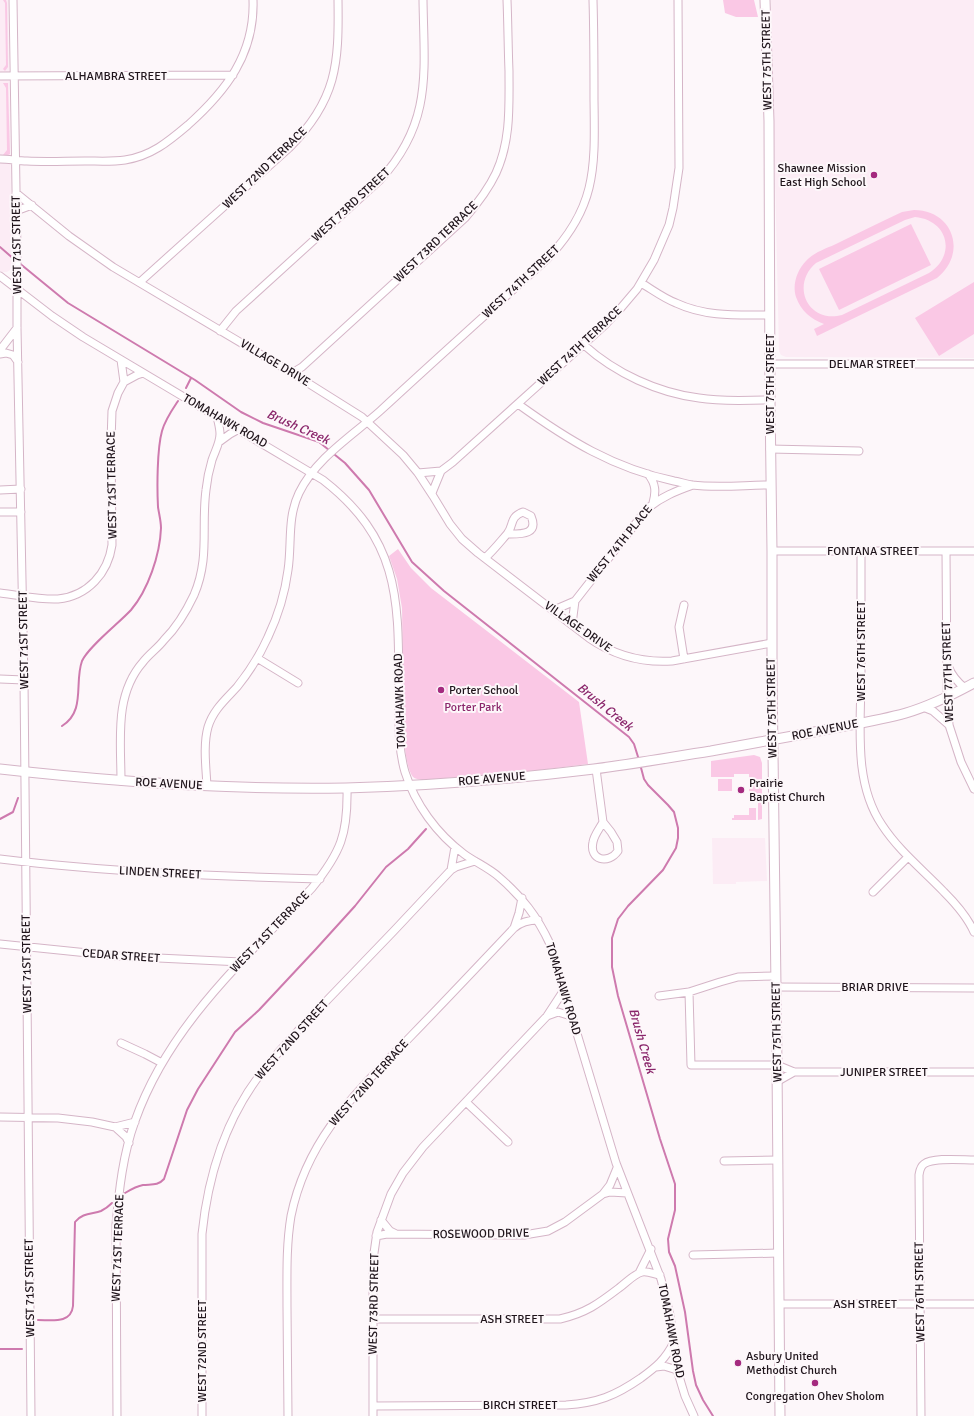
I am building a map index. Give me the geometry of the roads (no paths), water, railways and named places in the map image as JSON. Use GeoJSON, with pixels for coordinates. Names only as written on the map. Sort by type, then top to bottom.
{"type":"FeatureCollection","features":[{"type":"Feature","properties":{"kind":"main road","name":"WEST 75TH STREET"},"geometry":{"type":"LineString","coordinates":[[765,0],[769,121],[770,449],[778,1065],[780,1416]]}},
{"type":"Feature","properties":{"kind":"main road","name":"ROE AVENUE"},"geometry":{"type":"LineString","coordinates":[[0,769],[121,781],[207,786],[347,788],[506,779],[628,764],[773,740],[861,723],[923,707],[974,683]]}},
{"type":"Feature","properties":{"kind":"street","name":"WEST 71ST STREET"},"geometry":{"type":"LineString","coordinates":[[13,0],[17,328],[23,596],[32,1416]]}},
{"type":"Feature","properties":{"kind":"street"},"geometry":{"type":"LineString","coordinates":[[0,159],[124,160],[142,156],[169,142],[217,97],[233,75],[240,62],[248,38],[252,22],[253,0]]}},
{"type":"Feature","properties":{"kind":"street","name":"WEST 72ND TERRACE"},"geometry":{"type":"LineString","coordinates":[[140,282],[289,148],[312,122],[329,89],[335,70],[338,38],[338,0]]}},
{"type":"Feature","properties":{"kind":"street","name":"WEST 73RD STREET"},"geometry":{"type":"LineString","coordinates":[[220,331],[236,311],[380,180],[400,155],[414,127],[422,95],[424,79],[423,0]]}},
{"type":"Feature","properties":{"kind":"street","name":"WEST 73RD TERRACE"},"geometry":{"type":"LineString","coordinates":[[292,373],[302,367],[465,218],[478,204],[488,189],[496,173],[503,153],[509,123],[507,0]]}},
{"type":"Feature","properties":{"kind":"street","name":"WEST 74TH STREET"},"geometry":{"type":"LineString","coordinates":[[312,473],[336,448],[368,421],[546,260],[568,235],[577,220],[588,193],[594,162],[593,0]]}},
{"type":"Feature","properties":{"kind":"street","name":"WEST 74TH TERRACE"},"geometry":{"type":"LineString","coordinates":[[432,493],[441,471],[584,345],[620,309],[641,283],[662,242],[669,225],[677,191],[680,149],[678,0]]}},
{"type":"Feature","properties":{"kind":"street","name":"ALHAMBRA STREET"},"geometry":{"type":"LineString","coordinates":[[0,76],[233,75]]}},
{"type":"Feature","properties":{"kind":"street","name":"VILLAGE DRIVE"},"geometry":{"type":"LineString","coordinates":[[16,192],[91,252],[113,267],[354,410],[368,421],[403,455],[432,493],[450,524],[471,548],[596,643],[623,656],[647,661],[661,661],[772,642]]}},
{"type":"Feature","properties":{"kind":"street"},"geometry":{"type":"LineString","coordinates":[[16,211],[32,205]]}},
{"type":"Feature","properties":{"kind":"street","name":"TOMAHAWK ROAD"},"geometry":{"type":"LineString","coordinates":[[0,276],[52,316],[121,360],[312,473],[339,492],[361,515],[375,536],[392,577],[397,610],[400,746],[406,773],[421,806],[428,817],[455,847],[498,876],[522,898],[538,920],[553,952],[617,1168],[660,1275],[670,1315],[677,1370],[685,1396],[694,1416]]}},
{"type":"Feature","properties":{"kind":"street"},"geometry":{"type":"LineString","coordinates":[[641,283],[665,298],[695,310],[728,315],[769,315]]}},
{"type":"Feature","properties":{"kind":"street"},"geometry":{"type":"LineString","coordinates":[[0,350],[17,328]]}},
{"type":"Feature","properties":{"kind":"street"},"geometry":{"type":"LineString","coordinates":[[584,345],[592,353],[637,380],[676,394],[723,401],[770,400]]}},
{"type":"Feature","properties":{"kind":"street"},"geometry":{"type":"LineString","coordinates":[[0,354],[13,355],[18,362]]}},
{"type":"Feature","properties":{"kind":"street"},"geometry":{"type":"LineString","coordinates":[[121,360],[124,382],[137,374],[143,373]]}},
{"type":"Feature","properties":{"kind":"street","name":"DELMAR STREET"},"geometry":{"type":"LineString","coordinates":[[770,364],[974,364]]}},
{"type":"Feature","properties":{"kind":"street","name":"WEST 71ST TERRACE"},"geometry":{"type":"LineString","coordinates":[[0,593],[57,599],[68,597],[80,592],[90,585],[96,580],[104,569],[110,557],[112,545],[111,420],[118,393],[124,382]]}},
{"type":"Feature","properties":{"kind":"street"},"geometry":{"type":"LineString","coordinates":[[518,404],[578,445],[620,465],[648,474],[693,485],[771,485]]}},
{"type":"Feature","properties":{"kind":"street"},"geometry":{"type":"LineString","coordinates":[[121,781],[121,716],[126,691],[142,662],[175,628],[185,613],[200,577],[205,542],[205,500],[207,478],[219,442],[220,429],[217,416]]}},
{"type":"Feature","properties":{"kind":"street"},"geometry":{"type":"LineString","coordinates":[[219,442],[239,429]]}},
{"type":"Feature","properties":{"kind":"street"},"geometry":{"type":"LineString","coordinates":[[770,449],[859,451]]}},
{"type":"Feature","properties":{"kind":"street"},"geometry":{"type":"LineString","coordinates":[[418,473],[441,471]]}},
{"type":"Feature","properties":{"kind":"street"},"geometry":{"type":"LineString","coordinates":[[207,786],[206,742],[210,722],[215,712],[247,673],[257,658],[276,619],[284,594],[288,570],[290,527],[293,509],[300,491],[312,473]]}},
{"type":"Feature","properties":{"kind":"street"},"geometry":{"type":"LineString","coordinates":[[648,474],[653,480],[655,487],[653,504]]}},
{"type":"Feature","properties":{"kind":"street","name":"WEST 74TH PLACE"},"geometry":{"type":"LineString","coordinates":[[554,610],[575,601],[647,509],[672,492],[693,485]]}},
{"type":"Feature","properties":{"kind":"street"},"geometry":{"type":"LineString","coordinates":[[0,490],[21,489]]}},
{"type":"Feature","properties":{"kind":"street"},"geometry":{"type":"LineString","coordinates":[[0,512],[21,512]]}},
{"type":"Feature","properties":{"kind":"street"},"geometry":{"type":"LineString","coordinates":[[485,558],[508,534]]}},
{"type":"Feature","properties":{"kind":"street","name":"FONTANA STREET"},"geometry":{"type":"LineString","coordinates":[[772,551],[974,550]]}},
{"type":"Feature","properties":{"kind":"street","name":"WEST 76TH STREET"},"geometry":{"type":"LineString","coordinates":[[861,551],[861,723],[862,766],[866,788],[871,804],[881,824],[895,843],[962,912],[974,932]]}},
{"type":"Feature","properties":{"kind":"street","name":"WEST 77TH STREET"},"geometry":{"type":"LineString","coordinates":[[946,551],[946,662],[949,725],[961,762],[974,789]]}},
{"type":"Feature","properties":{"kind":"street"},"geometry":{"type":"LineString","coordinates":[[572,624],[575,601]]}},
{"type":"Feature","properties":{"kind":"street"},"geometry":{"type":"LineString","coordinates":[[684,605],[679,627],[684,658]]}},
{"type":"Feature","properties":{"kind":"street"},"geometry":{"type":"LineString","coordinates":[[257,658],[298,683]]}},
{"type":"Feature","properties":{"kind":"street"},"geometry":{"type":"LineString","coordinates":[[946,662],[951,674],[957,682],[965,688]]}},
{"type":"Feature","properties":{"kind":"street"},"geometry":{"type":"LineString","coordinates":[[0,679],[24,680]]}},
{"type":"Feature","properties":{"kind":"street"},"geometry":{"type":"LineString","coordinates":[[923,707],[932,710],[949,725]]}},
{"type":"Feature","properties":{"kind":"street"},"geometry":{"type":"LineString","coordinates":[[596,769],[603,822],[618,842],[618,851],[614,857],[607,860],[601,859],[595,855],[592,848],[593,841],[603,822]]}},
{"type":"Feature","properties":{"kind":"street","name":"WEST 71ST TERRACE"},"geometry":{"type":"LineString","coordinates":[[117,1416],[116,1225],[121,1182],[129,1142],[135,1122],[149,1088],[162,1063],[185,1027],[204,1002],[320,879],[336,855],[343,835],[347,814],[347,788]]}},
{"type":"Feature","properties":{"kind":"street"},"geometry":{"type":"LineString","coordinates":[[451,870],[455,847]]}},
{"type":"Feature","properties":{"kind":"street"},"geometry":{"type":"LineString","coordinates":[[873,892],[908,857]]}},
{"type":"Feature","properties":{"kind":"street","name":"LINDEN STREET"},"geometry":{"type":"LineString","coordinates":[[0,858],[131,871],[212,876],[320,879]]}},
{"type":"Feature","properties":{"kind":"street","name":"WEST 72ND STREET"},"geometry":{"type":"LineString","coordinates":[[202,1416],[202,1234],[210,1180],[227,1131],[252,1086],[285,1044],[451,870],[475,861]]}},
{"type":"Feature","properties":{"kind":"street","name":"WEST 72ND TERRACE"},"geometry":{"type":"LineString","coordinates":[[514,928],[520,913],[522,898]]}},
{"type":"Feature","properties":{"kind":"street","name":"WEST 72ND TERRACE"},"geometry":{"type":"LineString","coordinates":[[288,1416],[287,1245],[297,1196],[315,1150],[330,1125],[358,1092],[514,928],[527,921],[538,920]]}},
{"type":"Feature","properties":{"kind":"street","name":"CEDAR STREET"},"geometry":{"type":"LineString","coordinates":[[0,944],[27,948],[124,956],[241,962]]}},
{"type":"Feature","properties":{"kind":"street"},"geometry":{"type":"LineString","coordinates":[[659,996],[689,992],[738,977],[776,976]]}},
{"type":"Feature","properties":{"kind":"street","name":"BRIAR DRIVE"},"geometry":{"type":"LineString","coordinates":[[776,987],[974,988]]}},
{"type":"Feature","properties":{"kind":"street","name":"WEST 73RD STREET"},"geometry":{"type":"LineString","coordinates":[[373,1416],[372,1271],[376,1236],[391,1194],[413,1158],[547,1016],[564,990]]}},
{"type":"Feature","properties":{"kind":"street","name":"JUNIPER STREET"},"geometry":{"type":"LineString","coordinates":[[689,992],[692,1065],[778,1065],[794,1072],[974,1072]]}},
{"type":"Feature","properties":{"kind":"street"},"geometry":{"type":"LineString","coordinates":[[547,1016],[558,1012],[571,1016]]}},
{"type":"Feature","properties":{"kind":"street"},"geometry":{"type":"LineString","coordinates":[[121,1044],[162,1063]]}},
{"type":"Feature","properties":{"kind":"street","name":"JUNIPER STREET"},"geometry":{"type":"LineString","coordinates":[[778,1081],[794,1072]]}},
{"type":"Feature","properties":{"kind":"street"},"geometry":{"type":"LineString","coordinates":[[466,1102],[508,1142]]}},
{"type":"Feature","properties":{"kind":"street"},"geometry":{"type":"LineString","coordinates":[[0,1117],[77,1119],[115,1127],[135,1122]]}},
{"type":"Feature","properties":{"kind":"street"},"geometry":{"type":"LineString","coordinates":[[115,1127],[126,1137],[129,1142]]}},
{"type":"Feature","properties":{"kind":"street"},"geometry":{"type":"LineString","coordinates":[[724,1161],[778,1160]]}},
{"type":"Feature","properties":{"kind":"street","name":"WEST 76TH STREET"},"geometry":{"type":"LineString","coordinates":[[921,1416],[920,1168],[925,1163],[934,1160],[974,1160]]}},
{"type":"Feature","properties":{"kind":"street","name":"ROSEWOOD DRIVE"},"geometry":{"type":"LineString","coordinates":[[376,1236],[396,1234],[524,1235],[540,1233],[565,1222],[603,1194],[610,1185],[617,1168]]}},
{"type":"Feature","properties":{"kind":"street"},"geometry":{"type":"LineString","coordinates":[[603,1194],[610,1192],[627,1193]]}},
{"type":"Feature","properties":{"kind":"street"},"geometry":{"type":"LineString","coordinates":[[381,1220],[390,1231],[396,1234]]}},
{"type":"Feature","properties":{"kind":"street","name":"ASH STREET"},"geometry":{"type":"LineString","coordinates":[[373,1319],[560,1319],[587,1311],[639,1273],[650,1249]]}},
{"type":"Feature","properties":{"kind":"street"},"geometry":{"type":"LineString","coordinates":[[692,1255],[778,1253]]}},
{"type":"Feature","properties":{"kind":"street"},"geometry":{"type":"LineString","coordinates":[[639,1273],[647,1272],[660,1275]]}},
{"type":"Feature","properties":{"kind":"street","name":"ASH STREET"},"geometry":{"type":"LineString","coordinates":[[779,1304],[974,1304]]}},
{"type":"Feature","properties":{"kind":"street","name":"BIRCH STREET"},"geometry":{"type":"LineString","coordinates":[[373,1406],[584,1404],[606,1399],[616,1394],[656,1367],[667,1355],[674,1342]]}},
{"type":"Feature","properties":{"kind":"street"},"geometry":{"type":"LineString","coordinates":[[656,1367],[664,1366],[677,1370]]}},
{"type":"Feature","properties":{"kind":"waterway","name":"Brush Creek"},"geometry":{"type":"LineString","coordinates":[[0,247],[15,260]]}},
{"type":"Feature","properties":{"kind":"waterway","name":"Brush Creek"},"geometry":{"type":"LineString","coordinates":[[18,262],[68,303],[195,380],[241,412],[263,423],[319,442],[345,463],[369,490],[412,562],[444,591],[629,737],[634,744],[639,760]]}},
{"type":"Feature","properties":{"kind":"waterway"},"geometry":{"type":"LineString","coordinates":[[186,388],[191,378]]}},
{"type":"Feature","properties":{"kind":"waterway"},"geometry":{"type":"LineString","coordinates":[[62,726],[69,720],[77,705],[80,669],[85,655],[131,610],[143,593],[156,561],[161,528],[158,507],[158,458],[160,439],[165,423],[178,401]]}},
{"type":"Feature","properties":{"kind":"waterway","name":"Brush Creek"},"geometry":{"type":"LineString","coordinates":[[640,764],[644,779],[648,785],[674,812],[678,828],[678,838],[676,848],[663,870],[628,906],[618,919],[612,938],[612,967],[618,996],[660,1139],[675,1184],[675,1210],[668,1239],[669,1252],[675,1266],[685,1312],[696,1385],[713,1416]]}},
{"type":"Feature","properties":{"kind":"waterway"},"geometry":{"type":"LineString","coordinates":[[0,819],[13,812],[18,798]]}},
{"type":"Feature","properties":{"kind":"waterway"},"geometry":{"type":"LineString","coordinates":[[125,1193],[141,1186],[157,1184],[164,1179],[187,1110],[198,1089],[235,1032],[259,1010],[316,949],[355,906],[386,867],[408,849],[426,829]]}},
{"type":"Feature","properties":{"kind":"waterway"},"geometry":{"type":"LineString","coordinates":[[38,1320],[60,1320],[69,1316],[73,1306],[75,1222],[84,1215],[101,1211],[112,1203]]}},
{"type":"Feature","properties":{"kind":"waterway"},"geometry":{"type":"LineString","coordinates":[[0,1349],[22,1349]]}},
{"type":"Feature","properties":{"kind":"place","name":"Shawnee Mission East High School"},"geometry":{"type":"Point","coordinates":[874,175]}},
{"type":"Feature","properties":{"kind":"place","name":"Porter School"},"geometry":{"type":"Point","coordinates":[441,690]}},
{"type":"Feature","properties":{"kind":"place","name":"Prairie Baptist Church"},"geometry":{"type":"Point","coordinates":[741,790]}},
{"type":"Feature","properties":{"kind":"place","name":"Asbury United Methodist Church"},"geometry":{"type":"Point","coordinates":[738,1363]}},
{"type":"Feature","properties":{"kind":"place","name":"Congregation Ohev Sholom"},"geometry":{"type":"Point","coordinates":[815,1383]}},
{"type":"Feature","properties":{"kind":"park label","name":"Porter Park"},"geometry":{"type":"Point","coordinates":[473,707]}}]}
